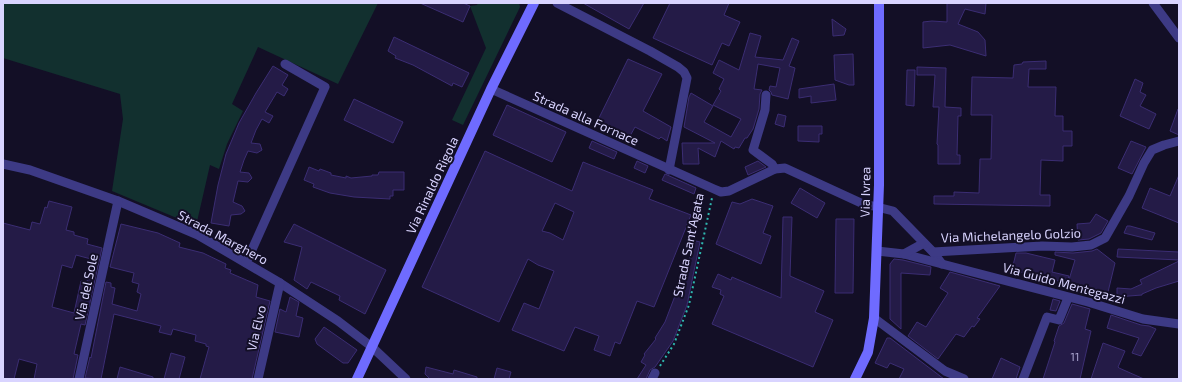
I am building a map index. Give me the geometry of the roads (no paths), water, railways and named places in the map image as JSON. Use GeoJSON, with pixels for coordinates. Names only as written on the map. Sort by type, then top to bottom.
{"type":"FeatureCollection","features":[{"type":"Feature","properties":{"kind":"street","name":"Via Rinaldo Rigola"},"geometry":{"type":"LineString","coordinates":[[357,379],[491,90],[534,3]]}},
{"type":"Feature","properties":{"kind":"street"},"geometry":{"type":"LineString","coordinates":[[557,3],[650,50],[684,72],[687,78],[669,170]]}},
{"type":"Feature","properties":{"kind":"street","name":"Via Ivrea"},"geometry":{"type":"LineString","coordinates":[[855,379],[868,352],[874,318],[878,207],[879,3]]}},
{"type":"Feature","properties":{"kind":"street"},"geometry":{"type":"LineString","coordinates":[[1153,3],[1179,38]]}},
{"type":"Feature","properties":{"kind":"street"},"geometry":{"type":"LineString","coordinates":[[246,264],[325,87],[285,64]]}},
{"type":"Feature","properties":{"kind":"street","name":"Strada alla Fornace"},"geometry":{"type":"LineString","coordinates":[[491,90],[714,189]]}},
{"type":"Feature","properties":{"kind":"street"},"geometry":{"type":"LineString","coordinates":[[766,95],[765,110],[753,150],[772,164],[775,169],[785,168],[861,203],[893,211],[933,252],[942,264]]}},
{"type":"Feature","properties":{"kind":"street","name":"Via Michelangelo Golzio"},"geometry":{"type":"LineString","coordinates":[[933,252],[1091,245],[1105,238],[1129,196],[1144,163],[1152,150],[1179,141]]}},
{"type":"Feature","properties":{"kind":"street","name":"Strada Marghero"},"geometry":{"type":"LineString","coordinates":[[3,164],[30,170],[118,201],[198,236],[280,283],[338,321],[372,347],[406,379]]}},
{"type":"Feature","properties":{"kind":"street","name":"Strada Sant'Agata"},"geometry":{"type":"LineString","coordinates":[[714,189],[721,192],[729,191],[775,169]]}},
{"type":"Feature","properties":{"kind":"street","name":"Via del Sole"},"geometry":{"type":"LineString","coordinates":[[79,379],[118,201]]}},
{"type":"Feature","properties":{"kind":"street"},"geometry":{"type":"LineString","coordinates":[[904,254],[924,243]]}},
{"type":"Feature","properties":{"kind":"street","name":"Via Guido Mentegazzi"},"geometry":{"type":"LineString","coordinates":[[877,251],[904,254],[1143,319],[1179,324]]}},
{"type":"Feature","properties":{"kind":"street","name":"Via Elvo"},"geometry":{"type":"LineString","coordinates":[[258,379],[280,283]]}},
{"type":"Feature","properties":{"kind":"street"},"geometry":{"type":"LineString","coordinates":[[1023,379],[1047,316],[1059,320],[1068,298]]}},
{"type":"Feature","properties":{"kind":"street"},"geometry":{"type":"LineString","coordinates":[[874,318],[945,375],[964,379]]}}]}
